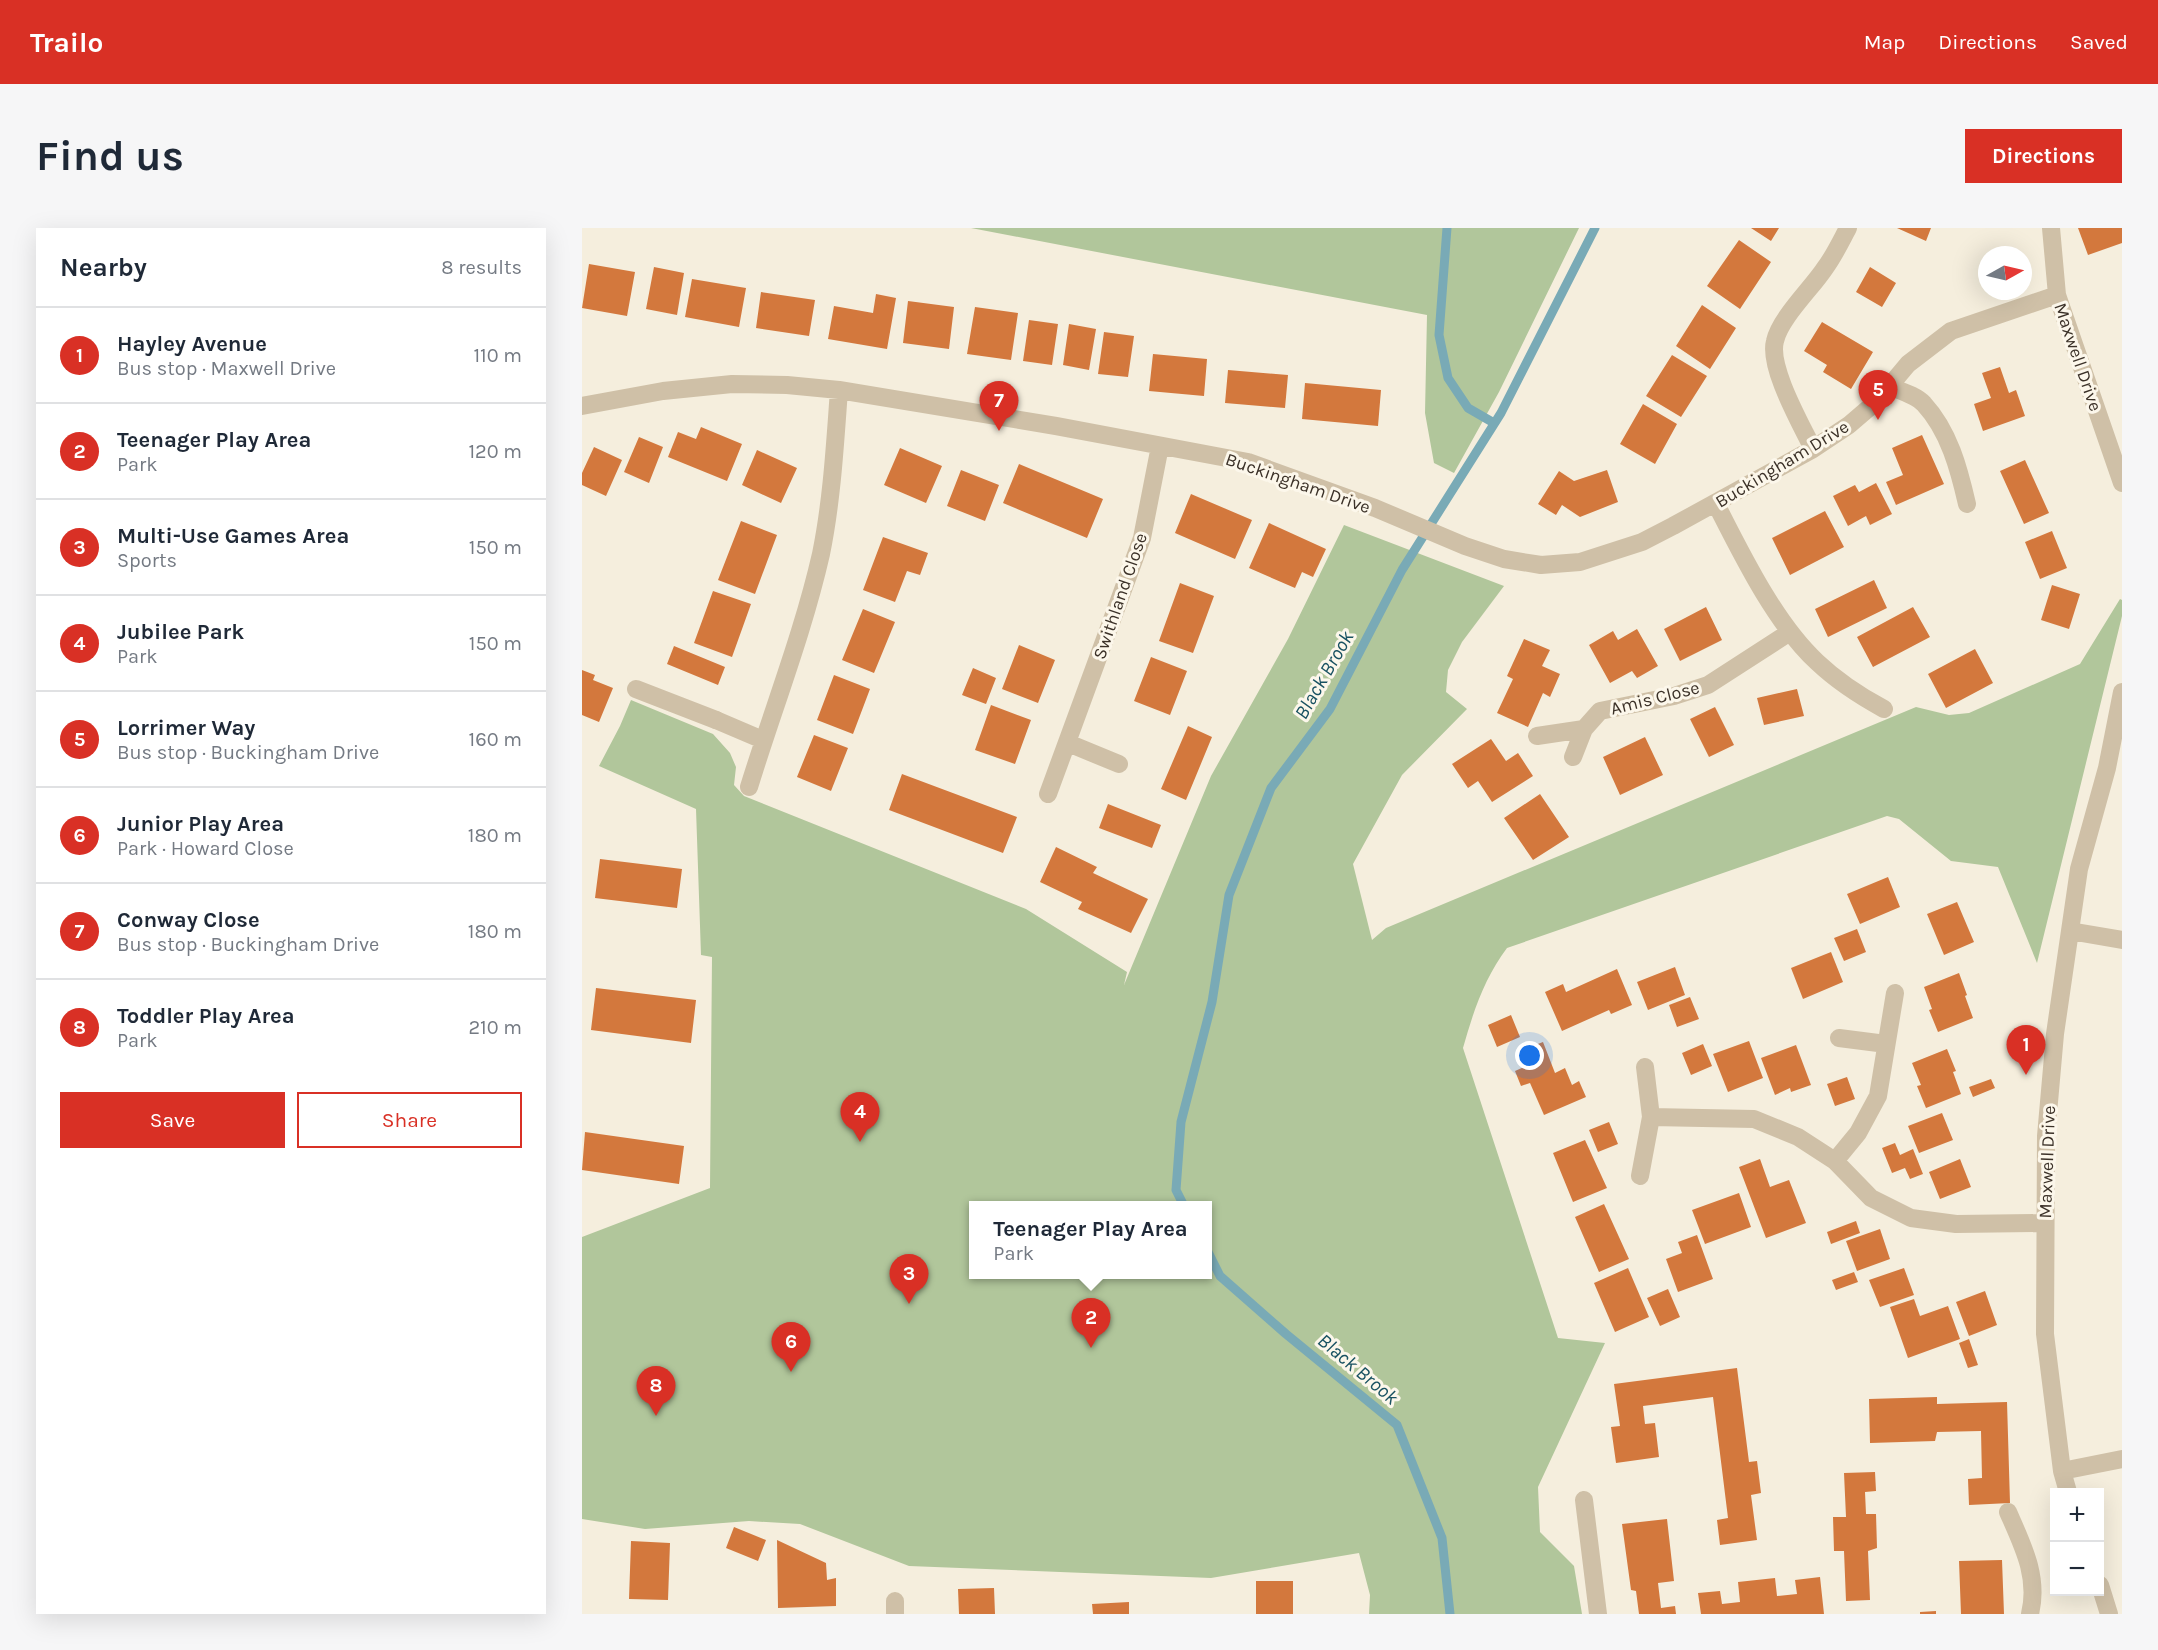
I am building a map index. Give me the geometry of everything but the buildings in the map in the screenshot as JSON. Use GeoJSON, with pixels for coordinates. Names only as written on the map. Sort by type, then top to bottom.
{"type":"FeatureCollection","features":[{"type":"Feature","properties":{"kind":"street"},"geometry":{"type":"LineString","coordinates":[[1813,449],[1789,400],[1777,368],[1774,341],[1785,320],[1825,268],[1848,228]]}},
{"type":"Feature","properties":{"kind":"street","name":"Maxwell Drive"},"geometry":{"type":"LineString","coordinates":[[2051,228],[2057,295],[2118,461],[2122,483]]}},
{"type":"Feature","properties":{"kind":"street","name":"Buckingham Drive"},"geometry":{"type":"LineString","coordinates":[[582,406],[663,391],[732,384],[787,385],[839,390],[1056,426],[1248,462],[1374,508],[1465,546],[1504,559],[1541,565],[1580,562],[1642,542],[1716,504],[1813,449],[1849,425],[1891,387],[1908,364],[1951,331],[2057,295]]}},
{"type":"Feature","properties":{"kind":"street"},"geometry":{"type":"LineString","coordinates":[[1891,387],[1923,402],[1946,437],[1960,474],[1967,504]]}},
{"type":"Feature","properties":{"kind":"street"},"geometry":{"type":"LineString","coordinates":[[748,787],[794,652],[821,553],[833,467],[839,390]]}},
{"type":"Feature","properties":{"kind":"street","name":"Swithland Close"},"geometry":{"type":"LineString","coordinates":[[1048,794],[1142,538],[1160,446]]}},
{"type":"Feature","properties":{"kind":"street"},"geometry":{"type":"LineString","coordinates":[[1716,504],[1748,566],[1790,632],[1816,662],[1854,693],[1884,710]]}},
{"type":"Feature","properties":{"kind":"street","name":"Amis Close"},"geometry":{"type":"LineString","coordinates":[[1573,757],[1584,729],[1600,711],[1674,696],[1708,685],[1790,632]]}},
{"type":"Feature","properties":{"kind":"street"},"geometry":{"type":"LineString","coordinates":[[636,689],[763,740]]}},
{"type":"Feature","properties":{"kind":"street","name":"Maxwell Drive"},"geometry":{"type":"LineString","coordinates":[[2067,1488],[2062,1471],[2045,1334],[2046,1136],[2054,1045],[2079,869],[2107,768],[2122,692]]}},
{"type":"Feature","properties":{"kind":"street"},"geometry":{"type":"LineString","coordinates":[[1537,736],[1584,729]]}},
{"type":"Feature","properties":{"kind":"street"},"geometry":{"type":"LineString","coordinates":[[1068,743],[1119,764]]}},
{"type":"Feature","properties":{"kind":"street"},"geometry":{"type":"LineString","coordinates":[[2070,931],[2122,940]]}},
{"type":"Feature","properties":{"kind":"street"},"geometry":{"type":"LineString","coordinates":[[1835,1161],[1858,1132],[1878,1096],[1895,993]]}},
{"type":"Feature","properties":{"kind":"street"},"geometry":{"type":"LineString","coordinates":[[1839,1038],[1886,1044]]}},
{"type":"Feature","properties":{"kind":"street"},"geometry":{"type":"LineString","coordinates":[[1640,1176],[1651,1117],[1645,1068]]}},
{"type":"Feature","properties":{"kind":"street"},"geometry":{"type":"LineString","coordinates":[[1651,1117],[1754,1119],[1798,1137],[1835,1161],[1871,1198],[1911,1218],[1956,1224],[2044,1223]]}},
{"type":"Feature","properties":{"kind":"street"},"geometry":{"type":"LineString","coordinates":[[2062,1471],[2122,1459]]}},
{"type":"Feature","properties":{"kind":"street"},"geometry":{"type":"LineString","coordinates":[[1584,1500],[1598,1614]]}},
{"type":"Feature","properties":{"kind":"street"},"geometry":{"type":"LineString","coordinates":[[2008,1512],[2026,1551],[2032,1576],[2030,1614]]}},
{"type":"Feature","properties":{"kind":"street"},"geometry":{"type":"LineString","coordinates":[[2103,1596],[2109,1614]]}},
{"type":"Feature","properties":{"kind":"green space"},"geometry":{"type":"Polygon","coordinates":[[[971,228],[1579,228],[1499,392],[1454,473],[1434,463],[1425,413],[1427,315],[971,228]]]}},
{"type":"Feature","properties":{"kind":"green space"},"geometry":{"type":"Polygon","coordinates":[[[1344,525],[1504,586],[1462,642],[1448,670],[1446,692],[1467,709],[1402,775],[1353,864],[1372,940],[1386,928],[1916,707],[1949,715],[1969,713],[2080,664],[2120,599],[2122,600],[2122,616],[2037,963],[1998,867],[1951,861],[1899,819],[1887,816],[1507,948],[1492,971],[1476,1008],[1463,1048],[1558,1338],[1605,1343],[1538,1487],[1540,1532],[1574,1566],[1582,1614],[1369,1614],[1370,1595],[1359,1553],[1211,1578],[909,1566],[800,1524],[749,1521],[645,1529],[582,1519],[582,1237],[710,1188],[712,957],[701,955],[696,809],[599,766],[631,700],[713,734],[730,753],[736,767],[734,785],[744,796],[1026,909],[1127,972],[1124,985],[1211,776],[1288,639],[1344,525]]]}},
{"type":"Feature","properties":{"kind":"waterway"},"geometry":{"type":"LineString","coordinates":[[1447,228],[1439,335],[1448,378],[1468,408],[1494,423]]}},
{"type":"Feature","properties":{"kind":"waterway","name":"Black Brook"},"geometry":{"type":"LineString","coordinates":[[1182,1201],[1176,1190],[1181,1122],[1212,1002],[1229,895],[1271,788],[1330,709],[1402,570],[1501,413],[1595,228]]}},
{"type":"Feature","properties":{"kind":"waterway","name":"Black Brook"},"geometry":{"type":"LineString","coordinates":[[1212,1260],[1220,1276],[1286,1334],[1397,1425],[1442,1538],[1450,1614]]}},
{"type":"Feature","properties":{"kind":"place","name":"Lorrimer Way"},"geometry":{"type":"Point","coordinates":[1878,420]}},
{"type":"Feature","properties":{"kind":"place","name":"Conway Close"},"geometry":{"type":"Point","coordinates":[999,431]}},
{"type":"Feature","properties":{"kind":"place","name":"Hayley Avenue"},"geometry":{"type":"Point","coordinates":[2026,1075]}},
{"type":"Feature","properties":{"kind":"place","name":"Jubilee Park"},"geometry":{"type":"Point","coordinates":[860,1142]}},
{"type":"Feature","properties":{"kind":"place","name":"Multi-Use Games Area"},"geometry":{"type":"Point","coordinates":[909,1304]}},
{"type":"Feature","properties":{"kind":"place","name":"Teenager Play Area"},"geometry":{"type":"Point","coordinates":[1091,1348]}},
{"type":"Feature","properties":{"kind":"place","name":"Junior Play Area"},"geometry":{"type":"Point","coordinates":[791,1372]}},
{"type":"Feature","properties":{"kind":"place","name":"Toddler Play Area"},"geometry":{"type":"Point","coordinates":[656,1416]}}]}
